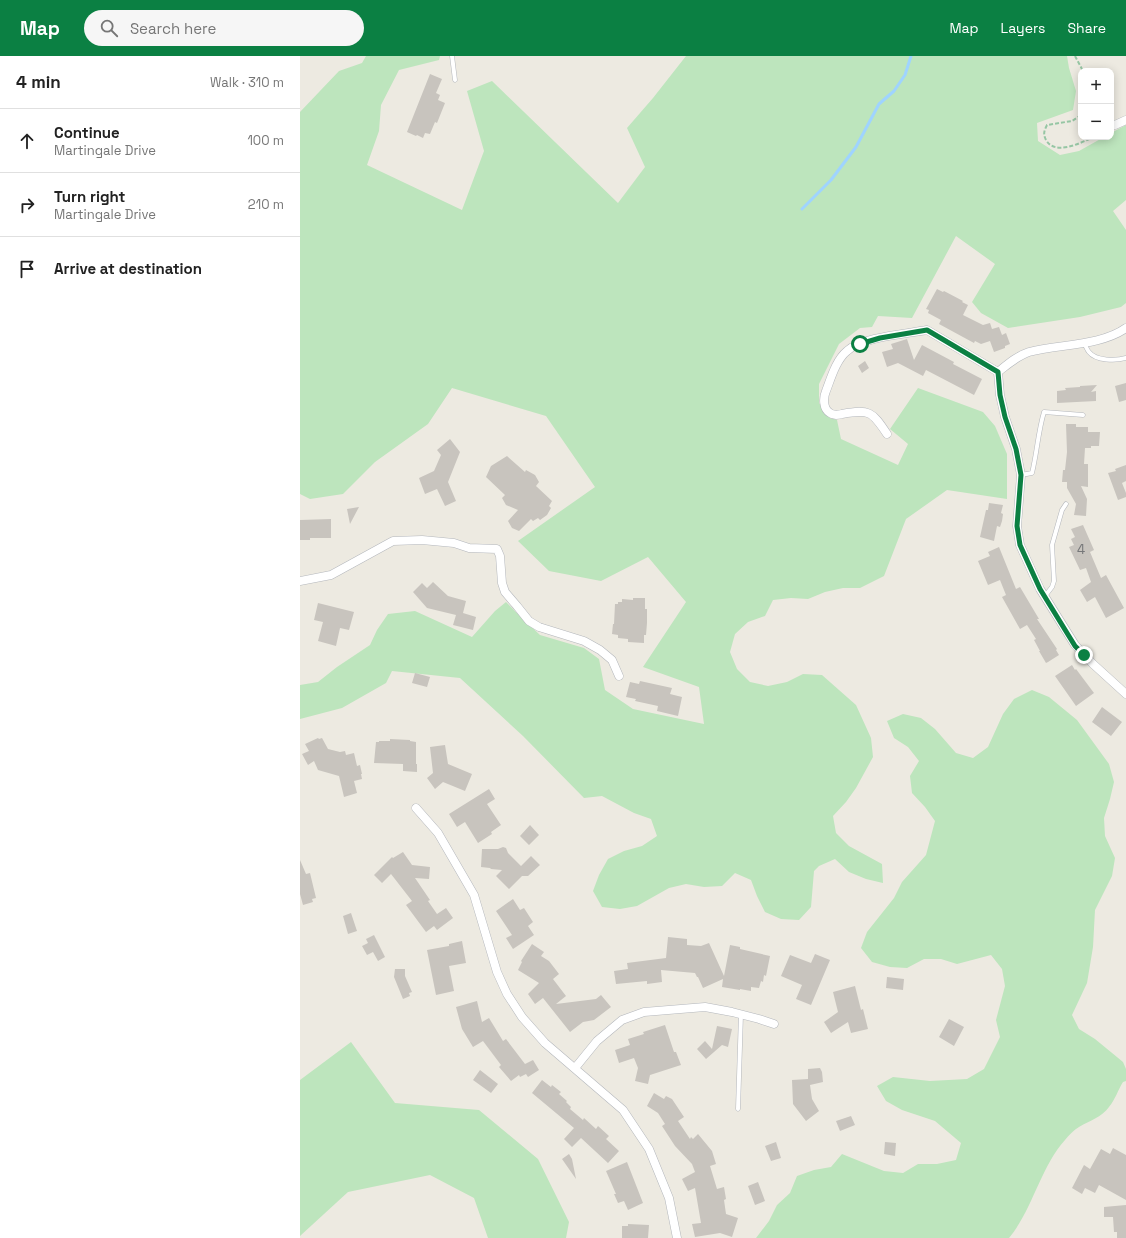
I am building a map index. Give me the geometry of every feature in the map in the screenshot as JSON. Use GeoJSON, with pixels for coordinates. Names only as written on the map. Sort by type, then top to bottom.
{"type":"FeatureCollection","features":[{"type":"Feature","properties":{"kind":"street"},"geometry":{"type":"LineString","coordinates":[[1115,125],[1126,120]]}},
{"type":"Feature","properties":{"kind":"street"},"geometry":{"type":"LineString","coordinates":[[998,372],[1012,361],[1028,352],[1096,341],[1126,328]]}},
{"type":"Feature","properties":{"kind":"street"},"geometry":{"type":"LineString","coordinates":[[887,434],[876,418],[868,413],[859,411],[835,416],[829,413],[825,407],[824,397],[831,378],[840,358],[847,350],[880,338],[927,330],[998,372]]}},
{"type":"Feature","properties":{"kind":"street"},"geometry":{"type":"LineString","coordinates":[[998,372],[1000,395],[1016,449],[1021,475],[1017,526],[1020,545],[1045,597],[1075,646],[1126,694]]}},
{"type":"Feature","properties":{"kind":"street"},"geometry":{"type":"LineString","coordinates":[[300,581],[331,575],[393,541],[422,540],[454,543],[469,548],[497,549],[500,556],[502,583],[505,592],[529,622],[584,641],[600,650],[612,660],[619,676]]}},
{"type":"Feature","properties":{"kind":"street"},"geometry":{"type":"LineString","coordinates":[[416,808],[438,833],[474,896],[497,972],[507,994],[522,1017],[545,1042],[623,1110],[649,1149],[669,1198],[676,1238]]}},
{"type":"Feature","properties":{"kind":"street"},"geometry":{"type":"LineString","coordinates":[[575,1068],[597,1041],[622,1020],[644,1012],[705,1008],[759,1018],[774,1024]]}},
{"type":"Feature","properties":{"kind":"lane"},"geometry":{"type":"LineString","coordinates":[[452,56],[455,80]]}},
{"type":"Feature","properties":{"kind":"lane"},"geometry":{"type":"LineString","coordinates":[[1084,342],[1089,353],[1098,358],[1120,360],[1126,358]]}},
{"type":"Feature","properties":{"kind":"lane"},"geometry":{"type":"LineString","coordinates":[[1021,475],[1032,473],[1037,453],[1040,426],[1044,412],[1083,415]]}},
{"type":"Feature","properties":{"kind":"lane"},"geometry":{"type":"LineString","coordinates":[[1045,597],[1054,581],[1052,545],[1062,510],[1066,504]]}},
{"type":"Feature","properties":{"kind":"lane"},"geometry":{"type":"LineString","coordinates":[[738,1110],[741,1014]]}},
{"type":"Feature","properties":{"kind":"path"},"geometry":{"type":"LineString","coordinates":[[1075,56],[1081,68]]}},
{"type":"Feature","properties":{"kind":"path"},"geometry":{"type":"LineString","coordinates":[[1078,116],[1072,121],[1047,126],[1044,136],[1048,143],[1054,147],[1063,148],[1086,140]]}},
{"type":"Feature","properties":{"kind":"green space"},"geometry":{"type":"Polygon","coordinates":[[[366,56],[440,56],[439,60],[399,70],[381,105],[379,131],[367,165],[462,210],[484,151],[467,91],[492,81],[618,203],[645,167],[627,128],[686,56],[1067,56],[1076,91],[1073,110],[1037,123],[1038,141],[1060,155],[1079,151],[1099,140],[1114,140],[1114,131],[1126,125],[1126,200],[1113,211],[1126,230],[1126,303],[1121,307],[1080,317],[1008,328],[981,313],[972,302],[995,264],[956,236],[912,318],[878,316],[872,327],[860,328],[839,344],[819,384],[819,403],[830,418],[837,420],[841,439],[898,465],[908,444],[890,429],[918,388],[983,412],[995,426],[1007,454],[1007,499],[947,490],[906,519],[884,576],[860,588],[843,588],[825,592],[808,599],[791,598],[773,600],[765,616],[748,622],[735,634],[730,652],[737,669],[750,682],[768,686],[787,682],[803,674],[822,675],[856,705],[871,738],[873,757],[856,788],[833,816],[836,833],[849,846],[882,864],[883,883],[866,879],[849,872],[835,859],[819,866],[814,871],[811,907],[799,920],[781,919],[765,912],[751,880],[735,873],[722,886],[704,887],[686,884],[669,888],[637,906],[620,909],[602,907],[593,891],[599,875],[608,859],[624,851],[642,846],[657,836],[651,819],[634,813],[602,796],[584,798],[523,736],[460,678],[392,671],[386,683],[342,708],[300,719],[300,685],[318,682],[337,667],[370,645],[377,630],[388,614],[415,611],[472,637],[495,611],[506,602],[540,635],[584,648],[599,659],[605,690],[633,709],[704,724],[699,687],[643,667],[686,602],[648,557],[601,581],[549,571],[518,541],[595,487],[546,416],[452,388],[428,424],[375,462],[343,494],[310,499],[300,494],[300,112],[339,71],[362,63],[366,56]]]}},
{"type":"Feature","properties":{"kind":"green space"},"geometry":{"type":"Polygon","coordinates":[[[1032,690],[1049,697],[1077,720],[1109,764],[1114,782],[1104,818],[1105,836],[1115,858],[1112,876],[1095,910],[1093,947],[1087,983],[1072,1015],[1079,1029],[1095,1039],[1123,1062],[1126,1069],[1126,1081],[1123,1082],[1113,1101],[1106,1110],[1099,1116],[1075,1130],[1056,1151],[1017,1227],[1009,1238],[756,1238],[769,1221],[777,1205],[790,1193],[797,1176],[814,1170],[831,1167],[842,1154],[884,1171],[903,1173],[918,1164],[937,1164],[956,1160],[961,1143],[935,1121],[902,1110],[886,1101],[877,1086],[893,1077],[930,1081],[967,1079],[984,1069],[1000,1037],[996,1020],[1005,986],[1002,969],[991,955],[957,964],[941,959],[924,959],[907,968],[890,967],[872,962],[861,948],[867,932],[894,898],[902,882],[926,855],[935,821],[912,793],[910,776],[919,761],[908,747],[894,738],[887,721],[903,714],[921,718],[935,729],[956,753],[973,758],[988,747],[1003,714],[1014,699],[1032,690]]]}},
{"type":"Feature","properties":{"kind":"green space"},"geometry":{"type":"Polygon","coordinates":[[[351,1042],[395,1103],[479,1110],[538,1159],[569,1222],[566,1238],[488,1238],[474,1198],[430,1175],[348,1192],[300,1236],[300,1080],[351,1042]]]}},
{"type":"Feature","properties":{"kind":"building"},"geometry":{"type":"Polygon","coordinates":[[[430,74],[442,79],[436,93],[440,95],[438,100],[445,103],[437,123],[435,122],[430,134],[425,133],[423,138],[407,132],[430,74]]]}},
{"type":"Feature","properties":{"kind":"building"},"geometry":{"type":"Polygon","coordinates":[[[937,289],[943,292],[944,291],[968,305],[963,315],[983,325],[990,323],[992,329],[999,327],[1002,335],[1006,333],[1010,344],[1005,346],[1005,348],[994,352],[990,341],[981,344],[975,341],[974,343],[939,324],[941,320],[928,313],[929,310],[926,309],[937,289]]]}},
{"type":"Feature","properties":{"kind":"building"},"geometry":{"type":"Polygon","coordinates":[[[907,339],[914,360],[922,345],[954,362],[953,364],[982,379],[974,395],[926,370],[923,376],[898,363],[887,367],[882,352],[893,349],[891,344],[907,339]]]}},
{"type":"Feature","properties":{"kind":"building"},"geometry":{"type":"Polygon","coordinates":[[[865,361],[869,368],[862,373],[858,366],[865,361]]]}},
{"type":"Feature","properties":{"kind":"building"},"geometry":{"type":"Polygon","coordinates":[[[1126,383],[1126,400],[1119,402],[1115,386],[1126,383]]]}},
{"type":"Feature","properties":{"kind":"building"},"geometry":{"type":"Polygon","coordinates":[[[1097,385],[1091,392],[1096,391],[1096,401],[1057,403],[1057,391],[1066,390],[1065,388],[1097,385]]]}},
{"type":"Feature","properties":{"kind":"building"},"geometry":{"type":"Polygon","coordinates":[[[1066,424],[1076,424],[1076,427],[1088,427],[1088,432],[1100,432],[1099,446],[1085,448],[1084,464],[1088,464],[1088,487],[1081,486],[1087,499],[1086,516],[1074,515],[1076,504],[1067,488],[1067,482],[1062,482],[1067,452],[1066,424]]]}},
{"type":"Feature","properties":{"kind":"building"},"geometry":{"type":"Polygon","coordinates":[[[450,439],[460,452],[448,482],[456,501],[445,506],[437,489],[425,494],[419,478],[434,471],[441,455],[437,450],[450,439]]]}},
{"type":"Feature","properties":{"kind":"building"},"geometry":{"type":"Polygon","coordinates":[[[507,456],[525,472],[526,470],[535,475],[539,482],[536,486],[552,501],[549,506],[551,508],[547,515],[540,520],[538,518],[533,521],[531,519],[519,531],[512,528],[508,521],[518,510],[506,505],[502,498],[505,495],[486,477],[491,466],[507,456]]]}},
{"type":"Feature","properties":{"kind":"building"},"geometry":{"type":"Polygon","coordinates":[[[1126,465],[1126,481],[1122,483],[1126,497],[1118,500],[1108,473],[1116,471],[1115,469],[1126,465]]]}},
{"type":"Feature","properties":{"kind":"building"},"geometry":{"type":"Polygon","coordinates":[[[989,503],[1003,505],[1001,513],[1003,514],[1002,521],[1000,527],[997,526],[994,541],[980,537],[989,503]]]}},
{"type":"Feature","properties":{"kind":"building"},"geometry":{"type":"Polygon","coordinates":[[[359,507],[350,524],[347,509],[359,507]]]}},
{"type":"Feature","properties":{"kind":"building"},"geometry":{"type":"Polygon","coordinates":[[[331,519],[331,538],[310,538],[310,540],[300,540],[300,520],[331,519]]]}},
{"type":"Feature","properties":{"kind":"building"},"geometry":{"type":"Polygon","coordinates":[[[1083,525],[1094,550],[1090,552],[1101,578],[1106,575],[1124,608],[1106,618],[1095,597],[1087,602],[1080,590],[1091,582],[1086,568],[1080,570],[1069,547],[1074,545],[1071,539],[1075,537],[1071,529],[1083,525]]]}},
{"type":"Feature","properties":{"kind":"building"},"geometry":{"type":"Polygon","coordinates":[[[999,547],[1016,589],[1020,587],[1039,619],[1037,619],[1057,649],[1056,650],[1059,655],[1046,663],[1034,640],[1036,639],[1027,625],[1020,629],[1002,597],[1006,595],[1000,580],[988,585],[978,561],[990,556],[988,552],[999,547]]]}},
{"type":"Feature","properties":{"kind":"building"},"geometry":{"type":"Polygon","coordinates":[[[433,582],[448,596],[466,601],[463,613],[476,617],[473,630],[453,625],[456,615],[427,608],[413,592],[422,583],[427,588],[433,582]]]}},
{"type":"Feature","properties":{"kind":"building"},"geometry":{"type":"Polygon","coordinates":[[[633,598],[645,598],[647,623],[644,643],[628,642],[628,639],[618,638],[618,635],[612,634],[615,604],[622,602],[622,599],[633,600],[633,598]]]}},
{"type":"Feature","properties":{"kind":"building"},"geometry":{"type":"Polygon","coordinates":[[[318,603],[354,612],[349,630],[340,628],[336,646],[318,641],[323,622],[314,620],[318,603]]]}},
{"type":"Feature","properties":{"kind":"building"},"geometry":{"type":"Polygon","coordinates":[[[1072,665],[1094,693],[1076,706],[1055,676],[1072,665]]]}},
{"type":"Feature","properties":{"kind":"building"},"geometry":{"type":"Polygon","coordinates":[[[415,673],[430,677],[427,687],[412,683],[415,673]]]}},
{"type":"Feature","properties":{"kind":"building"},"geometry":{"type":"Polygon","coordinates":[[[640,681],[672,688],[670,694],[682,697],[678,716],[657,711],[658,706],[635,701],[636,699],[626,697],[630,682],[639,684],[640,681]]]}},
{"type":"Feature","properties":{"kind":"building"},"geometry":{"type":"Polygon","coordinates":[[[1102,707],[1122,722],[1111,736],[1092,722],[1102,707]]]}},
{"type":"Feature","properties":{"kind":"building"},"geometry":{"type":"Polygon","coordinates":[[[318,738],[322,738],[328,749],[340,752],[345,751],[346,755],[354,753],[357,766],[360,765],[362,774],[362,779],[354,781],[357,793],[344,797],[339,776],[318,770],[314,761],[308,765],[302,754],[309,751],[305,744],[318,738]]]}},
{"type":"Feature","properties":{"kind":"building"},"geometry":{"type":"Polygon","coordinates":[[[390,739],[410,740],[416,742],[417,772],[403,771],[403,764],[374,763],[376,742],[390,741],[390,739]]]}},
{"type":"Feature","properties":{"kind":"building"},"geometry":{"type":"Polygon","coordinates":[[[445,745],[448,764],[472,774],[465,791],[443,782],[435,789],[427,778],[433,773],[430,747],[445,745]]]}},
{"type":"Feature","properties":{"kind":"building"},"geometry":{"type":"Polygon","coordinates":[[[489,789],[495,799],[487,804],[501,825],[491,832],[492,834],[478,843],[465,822],[457,827],[449,814],[489,789]]]}},
{"type":"Feature","properties":{"kind":"building"},"geometry":{"type":"Polygon","coordinates":[[[530,825],[539,835],[529,845],[520,836],[530,825]]]}},
{"type":"Feature","properties":{"kind":"building"},"geometry":{"type":"Polygon","coordinates":[[[503,847],[506,848],[508,853],[521,866],[531,856],[540,865],[528,876],[522,876],[509,889],[496,876],[502,870],[481,867],[482,849],[498,849],[503,847]]]}},
{"type":"Feature","properties":{"kind":"building"},"geometry":{"type":"Polygon","coordinates":[[[403,852],[412,865],[430,867],[429,879],[415,878],[430,900],[428,901],[437,914],[446,908],[453,918],[437,930],[434,926],[426,932],[406,905],[412,901],[391,874],[382,883],[374,875],[392,857],[393,858],[403,852]]]}},
{"type":"Feature","properties":{"kind":"building"},"geometry":{"type":"Polygon","coordinates":[[[300,860],[306,874],[310,873],[316,898],[312,899],[313,902],[303,905],[300,894],[300,860]]]}},
{"type":"Feature","properties":{"kind":"building"},"geometry":{"type":"Polygon","coordinates":[[[513,899],[520,910],[524,908],[533,922],[528,926],[534,935],[513,949],[506,938],[512,935],[496,911],[513,899]]]}},
{"type":"Feature","properties":{"kind":"building"},"geometry":{"type":"Polygon","coordinates":[[[351,913],[357,931],[348,934],[343,916],[351,913]]]}},
{"type":"Feature","properties":{"kind":"building"},"geometry":{"type":"Polygon","coordinates":[[[374,935],[385,957],[378,961],[373,952],[367,955],[362,946],[368,943],[366,939],[374,935]]]}},
{"type":"Feature","properties":{"kind":"building"},"geometry":{"type":"Polygon","coordinates":[[[668,937],[687,939],[687,945],[701,946],[709,943],[724,976],[730,945],[740,947],[740,949],[770,956],[766,976],[764,975],[763,982],[761,981],[759,988],[751,987],[751,991],[722,987],[723,979],[703,988],[695,973],[661,970],[662,982],[647,984],[647,981],[616,984],[614,971],[628,969],[627,963],[666,958],[668,937]]]}},
{"type":"Feature","properties":{"kind":"building"},"geometry":{"type":"Polygon","coordinates":[[[462,941],[466,963],[449,966],[454,991],[436,995],[427,950],[449,946],[449,944],[462,941]]]}},
{"type":"Feature","properties":{"kind":"building"},"geometry":{"type":"Polygon","coordinates":[[[532,944],[544,952],[541,956],[549,961],[559,974],[553,979],[566,996],[556,1004],[596,999],[601,995],[611,1007],[594,1020],[583,1022],[570,1032],[543,998],[535,1004],[528,994],[539,983],[518,970],[522,962],[521,961],[532,944]]]}},
{"type":"Feature","properties":{"kind":"building"},"geometry":{"type":"Polygon","coordinates":[[[815,954],[830,960],[811,1005],[796,999],[802,985],[781,976],[790,955],[811,963],[815,954]]]}},
{"type":"Feature","properties":{"kind":"building"},"geometry":{"type":"Polygon","coordinates":[[[395,969],[405,969],[405,976],[412,992],[409,993],[410,996],[403,999],[394,977],[395,969]]]}},
{"type":"Feature","properties":{"kind":"building"},"geometry":{"type":"Polygon","coordinates":[[[887,977],[904,979],[903,990],[886,988],[887,977]]]}},
{"type":"Feature","properties":{"kind":"building"},"geometry":{"type":"Polygon","coordinates":[[[855,986],[861,1010],[863,1009],[868,1029],[851,1033],[848,1022],[831,1033],[824,1022],[838,1012],[833,992],[855,986]]]}},
{"type":"Feature","properties":{"kind":"building"},"geometry":{"type":"Polygon","coordinates":[[[477,1001],[482,1022],[489,1018],[503,1041],[506,1039],[525,1064],[533,1060],[539,1070],[528,1077],[526,1074],[520,1077],[519,1075],[511,1081],[499,1067],[501,1065],[483,1041],[473,1047],[462,1029],[456,1007],[477,1001]]]}},
{"type":"Feature","properties":{"kind":"building"},"geometry":{"type":"Polygon","coordinates":[[[949,1019],[964,1027],[954,1046],[939,1037],[949,1019]]]}},
{"type":"Feature","properties":{"kind":"building"},"geometry":{"type":"Polygon","coordinates":[[[665,1025],[674,1052],[676,1052],[681,1065],[650,1075],[648,1084],[635,1081],[638,1068],[634,1058],[619,1063],[615,1050],[630,1045],[628,1039],[644,1034],[643,1032],[665,1025]]]}},
{"type":"Feature","properties":{"kind":"building"},"geometry":{"type":"Polygon","coordinates":[[[717,1026],[732,1029],[728,1047],[722,1045],[706,1059],[697,1049],[705,1041],[712,1049],[717,1026]]]}},
{"type":"Feature","properties":{"kind":"building"},"geometry":{"type":"Polygon","coordinates":[[[820,1068],[823,1082],[810,1085],[812,1099],[819,1111],[806,1121],[793,1104],[792,1080],[808,1079],[808,1069],[820,1068]]]}},
{"type":"Feature","properties":{"kind":"building"},"geometry":{"type":"Polygon","coordinates":[[[480,1070],[498,1084],[491,1093],[473,1080],[480,1070]]]}},
{"type":"Feature","properties":{"kind":"building"},"geometry":{"type":"Polygon","coordinates":[[[542,1080],[561,1092],[559,1094],[567,1101],[566,1102],[571,1107],[570,1109],[583,1120],[584,1118],[596,1129],[598,1126],[609,1136],[606,1139],[619,1151],[608,1163],[581,1138],[572,1147],[564,1139],[574,1128],[532,1093],[542,1080]]]}},
{"type":"Feature","properties":{"kind":"building"},"geometry":{"type":"Polygon","coordinates":[[[654,1093],[664,1099],[666,1096],[672,1099],[684,1117],[678,1121],[690,1139],[691,1137],[693,1139],[698,1134],[712,1151],[716,1164],[710,1166],[717,1189],[724,1187],[726,1214],[738,1218],[732,1237],[720,1233],[695,1237],[692,1224],[701,1223],[695,1188],[688,1191],[682,1179],[695,1172],[692,1164],[675,1146],[662,1126],[665,1124],[658,1113],[647,1106],[654,1093]]]}},
{"type":"Feature","properties":{"kind":"building"},"geometry":{"type":"Polygon","coordinates":[[[851,1116],[855,1125],[840,1131],[836,1121],[851,1116]]]}},
{"type":"Feature","properties":{"kind":"building"},"geometry":{"type":"Polygon","coordinates":[[[776,1142],[781,1158],[771,1161],[765,1146],[776,1142]]]}},
{"type":"Feature","properties":{"kind":"building"},"geometry":{"type":"Polygon","coordinates":[[[885,1142],[896,1143],[895,1156],[884,1154],[885,1142]]]}},
{"type":"Feature","properties":{"kind":"building"},"geometry":{"type":"Polygon","coordinates":[[[1113,1148],[1126,1155],[1126,1200],[1099,1185],[1095,1193],[1085,1188],[1082,1194],[1072,1188],[1084,1165],[1090,1169],[1101,1149],[1110,1154],[1113,1148]]]}},
{"type":"Feature","properties":{"kind":"building"},"geometry":{"type":"Polygon","coordinates":[[[569,1154],[572,1159],[576,1179],[562,1159],[569,1154]]]}},
{"type":"Feature","properties":{"kind":"building"},"geometry":{"type":"Polygon","coordinates":[[[627,1162],[643,1203],[628,1210],[624,1201],[618,1203],[614,1194],[616,1194],[606,1171],[627,1162]]]}},
{"type":"Feature","properties":{"kind":"building"},"geometry":{"type":"Polygon","coordinates":[[[758,1182],[765,1201],[755,1205],[748,1186],[758,1182]]]}},
{"type":"Feature","properties":{"kind":"building"},"geometry":{"type":"Polygon","coordinates":[[[1126,1205],[1126,1238],[1117,1238],[1117,1232],[1114,1232],[1113,1217],[1104,1217],[1104,1207],[1126,1205]]]}},
{"type":"Feature","properties":{"kind":"building"},"geometry":{"type":"Polygon","coordinates":[[[628,1224],[649,1225],[648,1238],[622,1238],[622,1226],[628,1226],[628,1224]]]}},
{"type":"Feature","properties":{"kind":"waterway"},"geometry":{"type":"LineString","coordinates":[[802,209],[831,180],[856,147],[879,104],[894,91],[905,75],[911,56]]}},
{"type":"Feature","properties":{"kind":"route"},"geometry":{"type":"LineString","coordinates":[[860,344],[880,338],[927,330],[998,372],[1000,395],[1005,417],[1016,449],[1021,475],[1017,526],[1020,545],[1040,589],[1075,646],[1084,655]]}}]}
